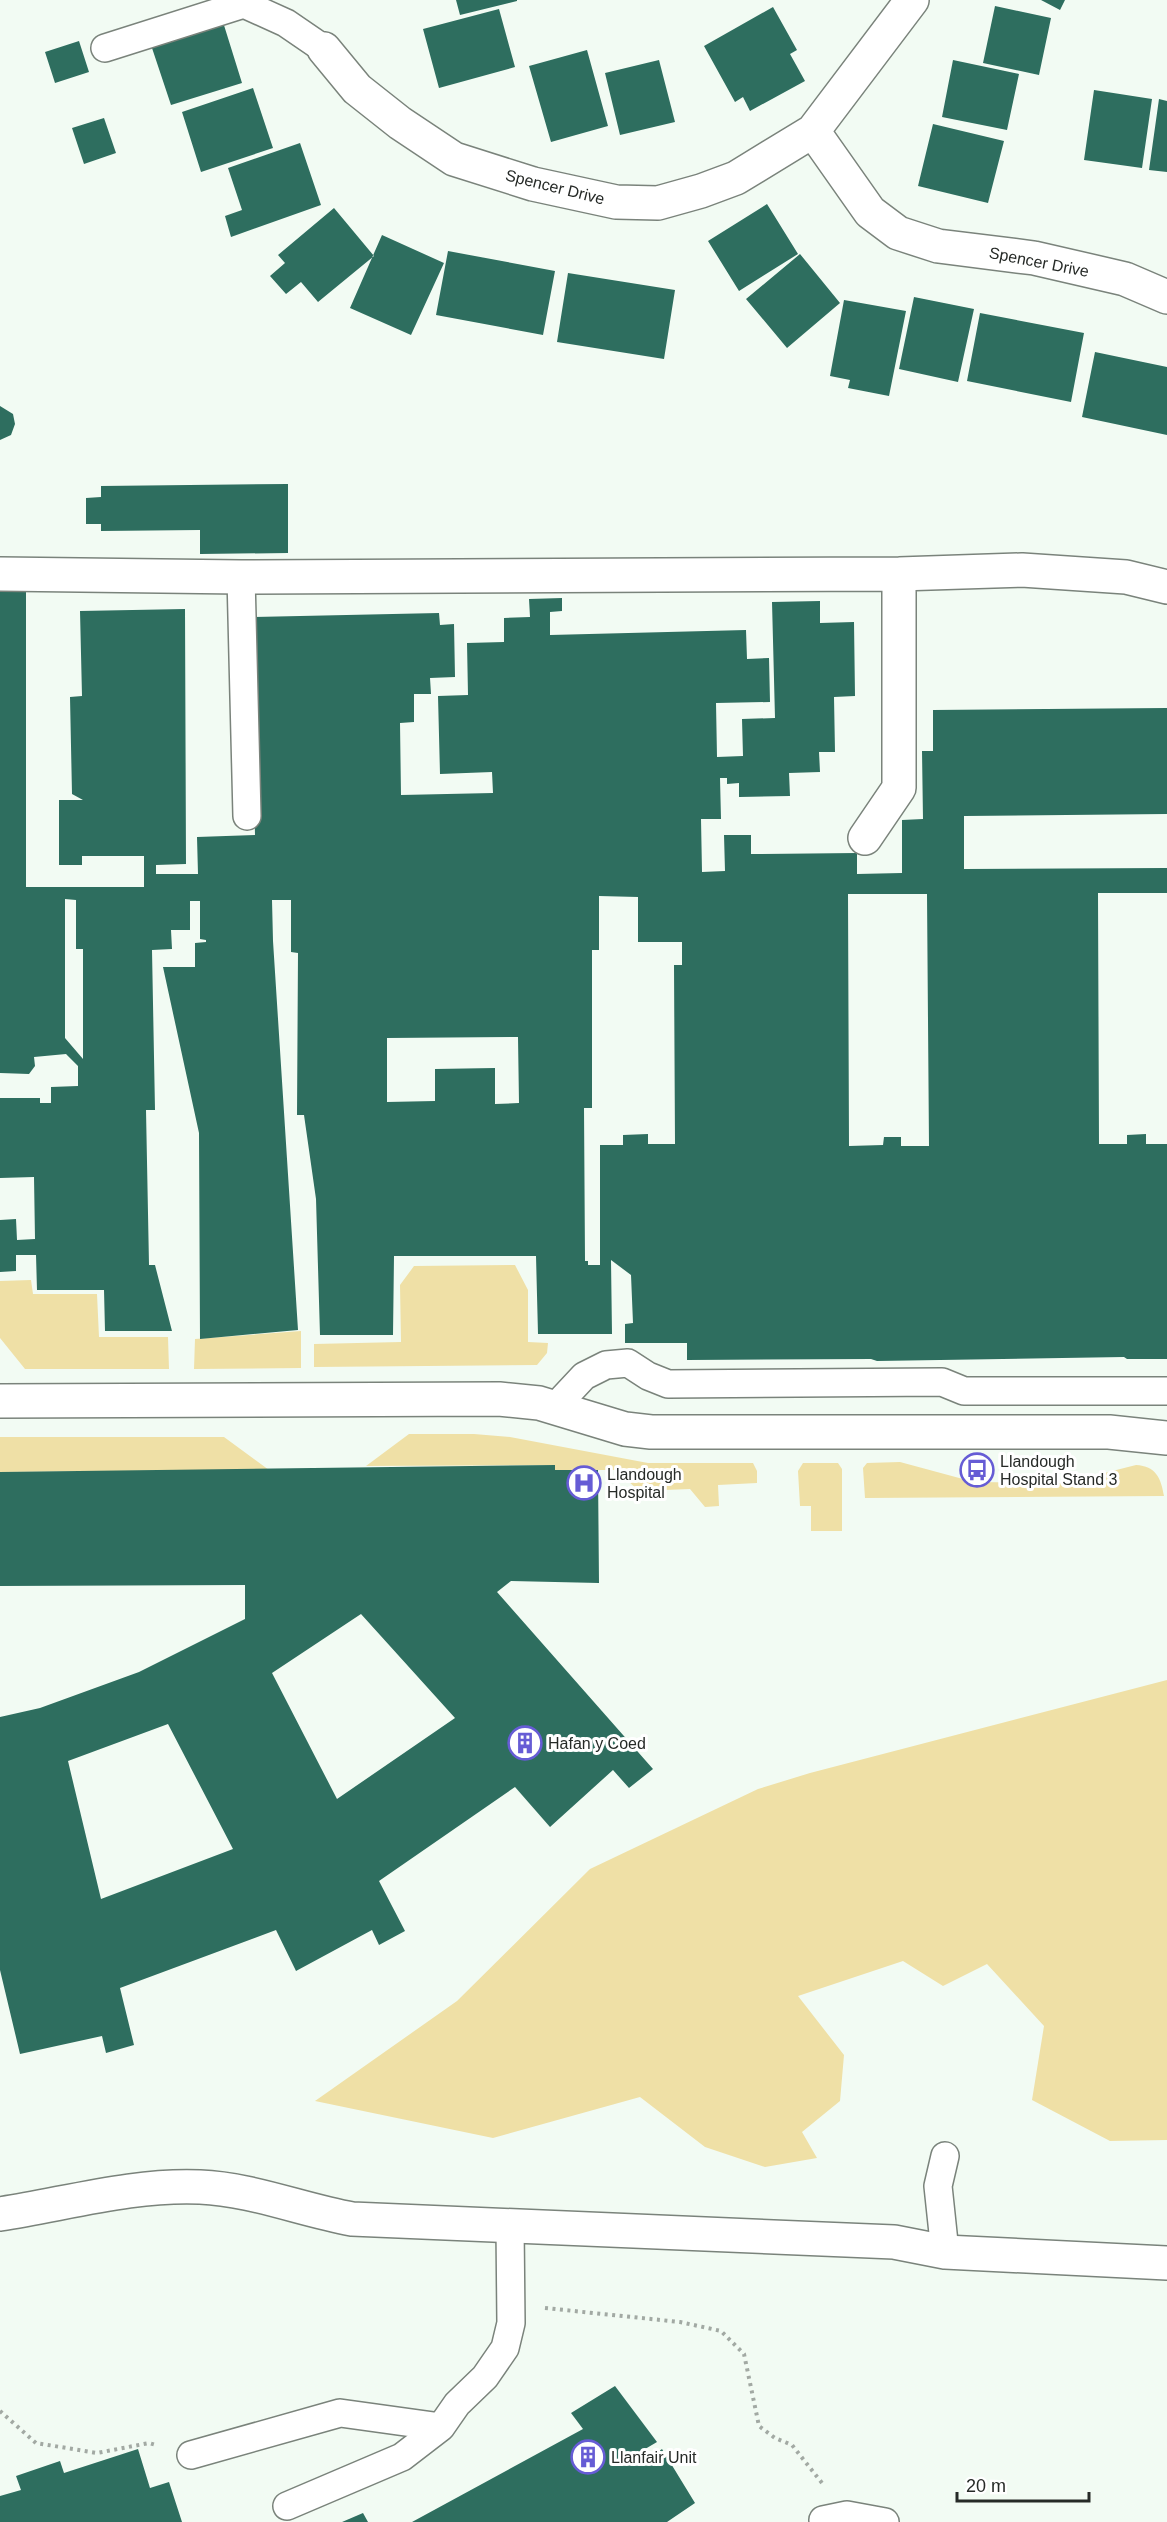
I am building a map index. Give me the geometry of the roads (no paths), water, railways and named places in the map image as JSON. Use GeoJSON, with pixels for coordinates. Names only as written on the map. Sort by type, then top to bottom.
{"type":"FeatureCollection","features":[{"type":"Feature","properties":{"kind":"street","name":"Spencer Drive"},"geometry":{"type":"LineString","coordinates":[[324,49],[357,89],[400,123],[454,159],[533,184],[616,202],[658,203],[736,178],[813,131],[912,0]]}},
{"type":"Feature","properties":{"kind":"street","name":"Spencer Drive"},"geometry":{"type":"LineString","coordinates":[[813,131],[870,212],[898,233],[938,246],[1034,258],[1125,279],[1167,297]]}},
{"type":"Feature","properties":{"kind":"street"},"geometry":{"type":"LineString","coordinates":[[0,574],[241,577],[898,574],[1022,570],[1126,577],[1167,587]]}},
{"type":"Feature","properties":{"kind":"street"},"geometry":{"type":"LineString","coordinates":[[865,838],[899,788],[898,574]]}},
{"type":"Feature","properties":{"kind":"street"},"geometry":{"type":"LineString","coordinates":[[0,1401],[500,1399],[555,1407],[600,1423],[651,1432],[1109,1432],[1167,1438]]}},
{"type":"Feature","properties":{"kind":"street"},"geometry":{"type":"LineString","coordinates":[[0,2214],[168,2187],[200,2187],[224,2189],[316,2213],[352,2219],[894,2242],[945,2252],[1167,2263]]}},
{"type":"Feature","properties":{"kind":"lane"},"geometry":{"type":"LineString","coordinates":[[105,48],[244,4],[286,23],[324,49]]}},
{"type":"Feature","properties":{"kind":"lane"},"geometry":{"type":"LineString","coordinates":[[241,577],[247,816]]}},
{"type":"Feature","properties":{"kind":"lane"},"geometry":{"type":"LineString","coordinates":[[555,1407],[584,1376],[606,1365],[628,1363],[648,1376],[668,1384],[942,1382],[964,1391],[1167,1391]]}},
{"type":"Feature","properties":{"kind":"lane"},"geometry":{"type":"LineString","coordinates":[[945,2156],[938,2186],[945,2252]]}},
{"type":"Feature","properties":{"kind":"lane"},"geometry":{"type":"LineString","coordinates":[[287,2506],[402,2457],[441,2427],[457,2404],[485,2377],[505,2348],[511,2323],[510,2226]]}},
{"type":"Feature","properties":{"kind":"lane"},"geometry":{"type":"LineString","coordinates":[[190,2455],[340,2413],[441,2427]]}},
{"type":"Feature","properties":{"kind":"lane"},"geometry":{"type":"LineString","coordinates":[[828,2519],[847,2515],[885,2522]]}},
{"type":"Feature","properties":{"kind":"place","name":"Llandough Hospital Stand 3"},"geometry":{"type":"Point","coordinates":[977,1470]}},
{"type":"Feature","properties":{"kind":"place","name":"Llandough Hospital"},"geometry":{"type":"Point","coordinates":[584,1483]}},
{"type":"Feature","properties":{"kind":"place","name":"Hafan y Coed"},"geometry":{"type":"Point","coordinates":[525,1743]}},
{"type":"Feature","properties":{"kind":"place","name":"Llanfair Unit"},"geometry":{"type":"Point","coordinates":[588,2457]}}]}
